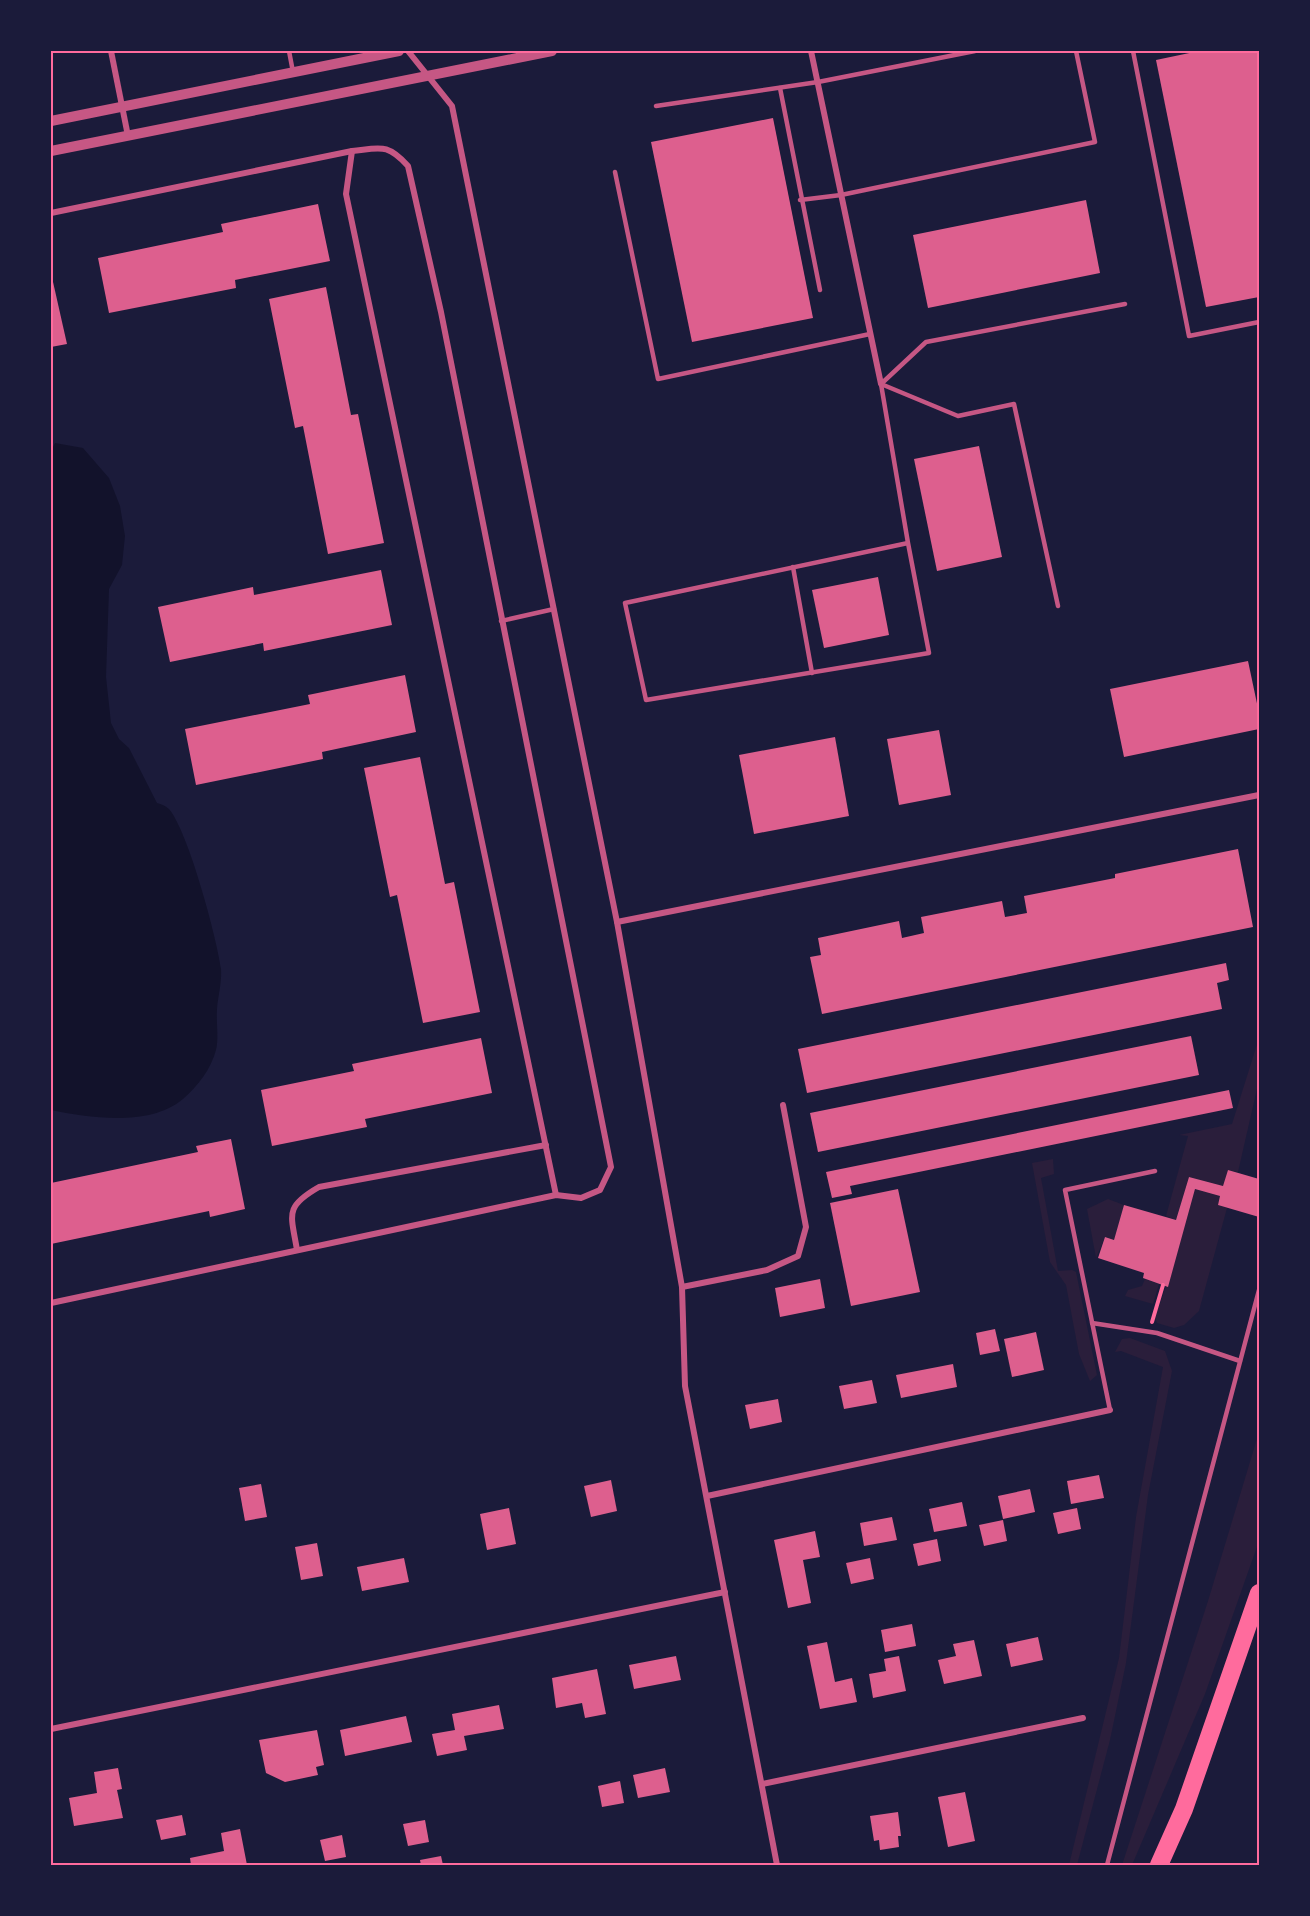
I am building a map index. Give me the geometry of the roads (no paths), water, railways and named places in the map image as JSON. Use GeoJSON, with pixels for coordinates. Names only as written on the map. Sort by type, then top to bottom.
{"type":"FeatureCollection","features":[{"type":"Feature","properties":{"kind":"highway"},"geometry":{"type":"LineString","coordinates":[[1159,1865],[1184,1809],[1259,1593]]}},
{"type":"Feature","properties":{"kind":"street"},"geometry":{"type":"LineString","coordinates":[[111,51],[128,136]]}},
{"type":"Feature","properties":{"kind":"street"},"geometry":{"type":"LineString","coordinates":[[51,121],[399,51]]}},
{"type":"Feature","properties":{"kind":"street"},"geometry":{"type":"LineString","coordinates":[[408,51],[452,106],[617,921],[682,1287],[685,1386],[777,1865]]}},
{"type":"Feature","properties":{"kind":"street"},"geometry":{"type":"LineString","coordinates":[[51,151],[552,51]]}},
{"type":"Feature","properties":{"kind":"street"},"geometry":{"type":"LineString","coordinates":[[811,51],[880,384]]}},
{"type":"Feature","properties":{"kind":"street"},"geometry":{"type":"LineString","coordinates":[[51,213],[352,151],[381,148],[394,151],[408,166],[441,312],[611,1167],[600,1190],[581,1198],[556,1195],[51,1303]]}},
{"type":"Feature","properties":{"kind":"street"},"geometry":{"type":"LineString","coordinates":[[352,151],[346,194],[556,1195]]}},
{"type":"Feature","properties":{"kind":"street"},"geometry":{"type":"LineString","coordinates":[[617,921],[1259,795]]}},
{"type":"Feature","properties":{"kind":"street"},"geometry":{"type":"LineString","coordinates":[[682,1287],[767,1270],[798,1256],[806,1227],[783,1106]]}},
{"type":"Feature","properties":{"kind":"street"},"geometry":{"type":"LineString","coordinates":[[297,1250],[291,1214],[299,1198],[320,1187],[546,1145]]}},
{"type":"Feature","properties":{"kind":"street"},"geometry":{"type":"LineString","coordinates":[[707,1496],[1110,1410]]}},
{"type":"Feature","properties":{"kind":"street"},"geometry":{"type":"LineString","coordinates":[[51,1730],[725,1592]]}},
{"type":"Feature","properties":{"kind":"street"},"geometry":{"type":"LineString","coordinates":[[762,1784],[1083,1718]]}},
{"type":"Feature","properties":{"kind":"lane"},"geometry":{"type":"LineString","coordinates":[[289,51],[293,72]]}},
{"type":"Feature","properties":{"kind":"lane"},"geometry":{"type":"LineString","coordinates":[[656,106],[818,82],[975,51]]}},
{"type":"Feature","properties":{"kind":"lane"},"geometry":{"type":"LineString","coordinates":[[800,200],[841,195],[1095,142],[1076,51]]}},
{"type":"Feature","properties":{"kind":"lane"},"geometry":{"type":"LineString","coordinates":[[1133,51],[1189,336],[1259,321]]}},
{"type":"Feature","properties":{"kind":"lane"},"geometry":{"type":"LineString","coordinates":[[780,88],[819,290]]}},
{"type":"Feature","properties":{"kind":"lane"},"geometry":{"type":"LineString","coordinates":[[615,172],[658,379],[870,334]]}},
{"type":"Feature","properties":{"kind":"lane"},"geometry":{"type":"LineString","coordinates":[[880,384],[926,342],[1125,304]]}},
{"type":"Feature","properties":{"kind":"lane"},"geometry":{"type":"LineString","coordinates":[[880,384],[929,653],[646,700],[625,603],[908,543]]}},
{"type":"Feature","properties":{"kind":"lane"},"geometry":{"type":"LineString","coordinates":[[880,384],[958,416],[1014,404],[1058,606]]}},
{"type":"Feature","properties":{"kind":"lane"},"geometry":{"type":"LineString","coordinates":[[793,567],[812,673]]}},
{"type":"Feature","properties":{"kind":"lane"},"geometry":{"type":"LineString","coordinates":[[501,621],[554,609]]}},
{"type":"Feature","properties":{"kind":"lane"},"geometry":{"type":"LineString","coordinates":[[1110,1410],[1065,1190],[1155,1171]]}},
{"type":"Feature","properties":{"kind":"lane"},"geometry":{"type":"LineString","coordinates":[[1107,1865],[1259,1290]]}},
{"type":"Feature","properties":{"kind":"lane"},"geometry":{"type":"LineString","coordinates":[[1092,1323],[1149,1332],[1240,1361]]}}]}
